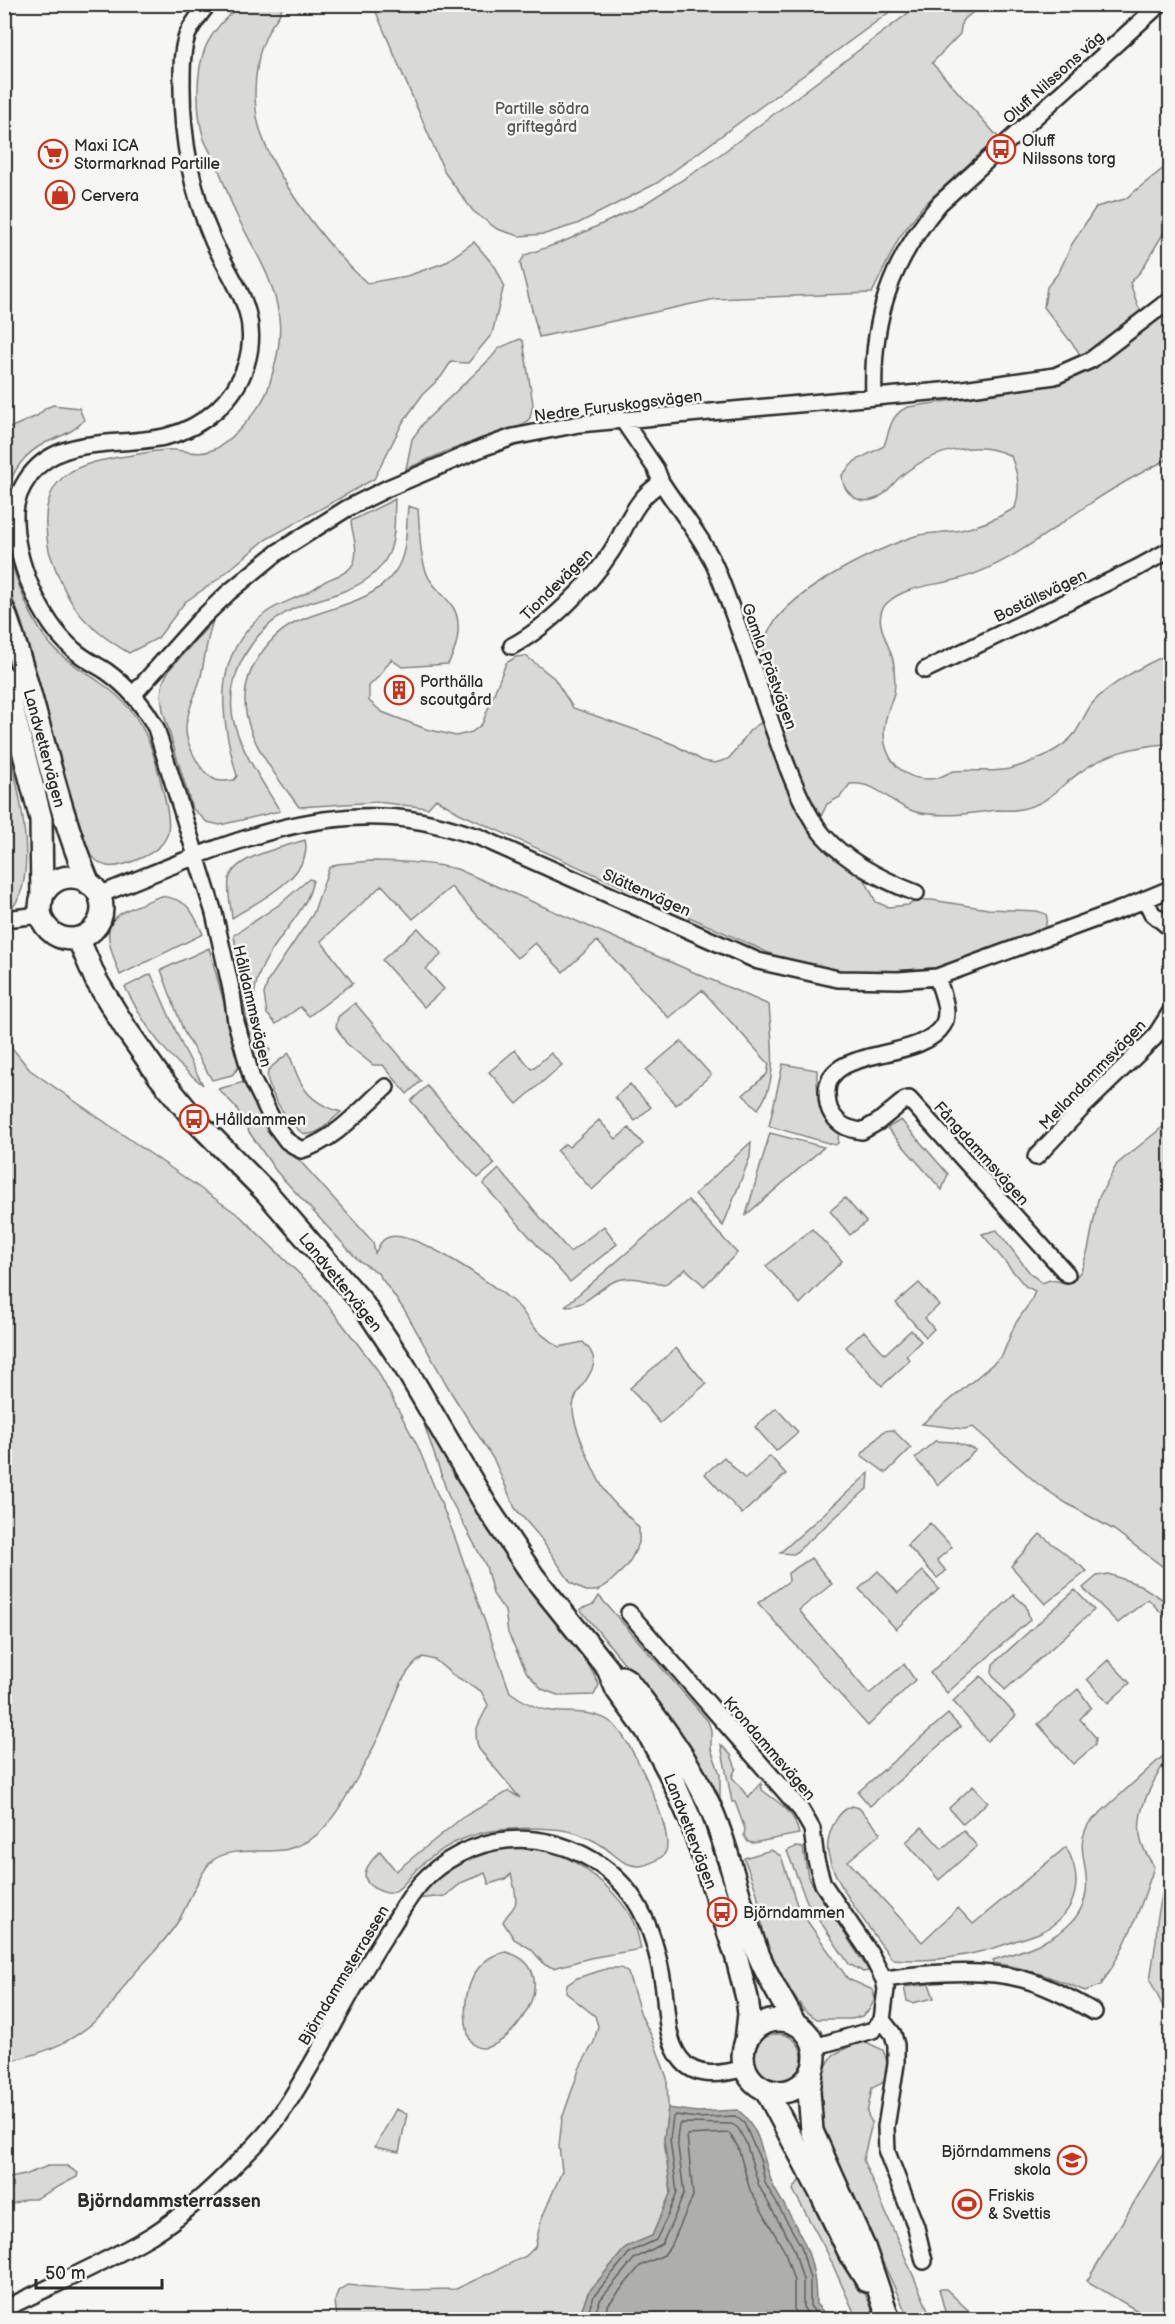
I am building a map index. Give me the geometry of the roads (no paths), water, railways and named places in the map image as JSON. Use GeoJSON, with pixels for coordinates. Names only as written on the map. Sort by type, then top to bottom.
{"type":"FeatureCollection","features":[{"type":"Feature","properties":{"kind":"street"},"geometry":{"type":"LineString","coordinates":[[196,856],[156,728],[133,695],[106,672],[75,651],[46,618],[21,561],[17,543],[15,511],[24,484],[34,470],[49,458],[86,445],[168,436],[190,428],[209,417],[223,404],[238,384],[246,365],[250,343],[245,303],[238,284],[214,243],[202,214],[187,151],[183,123],[182,60],[186,39],[208,4]]}},
{"type":"Feature","properties":{"kind":"street","name":"Oluff Nilssons väg"},"geometry":{"type":"LineString","coordinates":[[874,397],[874,352],[884,302],[902,256],[920,226],[940,203],[1160,4]]}},
{"type":"Feature","properties":{"kind":"street","name":"Nedre Furuskogsvägen"},"geometry":{"type":"LineString","coordinates":[[133,695],[199,621],[254,570],[305,533],[346,509],[433,468],[513,437],[622,419],[963,389],[1054,376],[1091,360],[1170,302]]}},
{"type":"Feature","properties":{"kind":"street","name":"Gamla Prästvägen"},"geometry":{"type":"LineString","coordinates":[[622,419],[656,469],[661,482],[716,569],[782,753],[800,795],[824,835],[871,872],[887,882],[916,893]]}},
{"type":"Feature","properties":{"kind":"street","name":"Tiondevägen"},"geometry":{"type":"LineString","coordinates":[[512,646],[541,628],[588,581],[612,552],[644,497],[661,482]]}},
{"type":"Feature","properties":{"kind":"street","name":"Boställsvägen"},"geometry":{"type":"LineString","coordinates":[[925,670],[1128,573],[1170,550]]}},
{"type":"Feature","properties":{"kind":"street","name":"Landvettervägen"},"geometry":{"type":"LineString","coordinates":[[4,611],[18,648],[74,849],[94,889]]}},
{"type":"Feature","properties":{"kind":"street","name":"Landvettervägen"},"geometry":{"type":"LineString","coordinates":[[4,677],[41,819],[41,907]]}},
{"type":"Feature","properties":{"kind":"street","name":"Slättenvägen"},"geometry":{"type":"LineString","coordinates":[[94,889],[271,830],[321,819],[385,817],[413,820],[479,837],[758,961],[838,980],[899,980],[937,977],[1170,889]]}},
{"type":"Feature","properties":{"kind":"street","name":"Hålldammsvägen"},"geometry":{"type":"LineString","coordinates":[[196,856],[214,913],[232,993],[236,1022],[252,1079],[275,1125],[287,1141],[301,1150],[322,1141],[386,1087]]}},
{"type":"Feature","properties":{"kind":"street"},"geometry":{"type":"LineString","coordinates":[[74,878],[94,889],[102,911],[99,922],[88,934],[66,939],[54,934],[46,926],[41,907],[50,886],[64,879],[74,878]]}},
{"type":"Feature","properties":{"kind":"street"},"geometry":{"type":"LineString","coordinates":[[1145,899],[1152,913],[1170,928]]}},
{"type":"Feature","properties":{"kind":"street"},"geometry":{"type":"LineString","coordinates":[[4,919],[41,907]]}},
{"type":"Feature","properties":{"kind":"street","name":"Landvettervägen"},"geometry":{"type":"LineString","coordinates":[[78,938],[96,980],[126,1029],[159,1076],[194,1119],[266,1192],[361,1302],[405,1367],[487,1507],[534,1577],[608,1669],[617,1690],[646,1731],[691,1821],[741,1971],[749,2014],[746,2041]]}},
{"type":"Feature","properties":{"kind":"street","name":"Fångdammsvägen"},"geometry":{"type":"LineString","coordinates":[[937,977],[946,1011],[944,1024],[936,1034],[914,1047],[870,1057],[843,1066],[832,1074],[828,1084],[830,1112],[842,1126],[862,1131],[909,1099],[1067,1274]]}},
{"type":"Feature","properties":{"kind":"street","name":"Mellandammsvägen"},"geometry":{"type":"LineString","coordinates":[[1036,1157],[1084,1106],[1154,1038],[1170,1013]]}},
{"type":"Feature","properties":{"kind":"street","name":"Krondammsvägen"},"geometry":{"type":"LineString","coordinates":[[629,1612],[801,1810],[812,1829],[816,1860],[823,1884],[870,1953],[884,1980],[886,1997],[882,2020]]}},
{"type":"Feature","properties":{"kind":"street","name":"Landvettervägen"},"geometry":{"type":"LineString","coordinates":[[608,1669],[627,1680],[664,1728],[705,1794],[718,1827],[756,1949],[766,1973],[795,2024]]}},
{"type":"Feature","properties":{"kind":"street","name":"Björndammsterrassen"},"geometry":{"type":"LineString","coordinates":[[4,2309],[152,2234],[183,2212],[234,2166],[279,2116],[301,2082],[376,1947],[420,1884],[439,1866],[456,1856],[486,1844],[506,1840],[550,1842],[573,1849],[613,1876],[640,1908],[649,1929],[663,1982],[670,2035],[680,2058],[696,2071],[709,2074],[721,2074],[745,2068]]}},
{"type":"Feature","properties":{"kind":"street"},"geometry":{"type":"LineString","coordinates":[[884,1980],[916,1974],[967,1972],[1002,1974],[1046,1987],[1094,2012]]}},
{"type":"Feature","properties":{"kind":"street"},"geometry":{"type":"LineString","coordinates":[[784,2020],[795,2024],[807,2033],[814,2047],[815,2060],[808,2091],[812,2131],[864,2247],[887,2313],[850,2254],[766,2090],[752,2080],[745,2068],[743,2055],[746,2041],[757,2028],[767,2022],[784,2020]]}},
{"type":"Feature","properties":{"kind":"street"},"geometry":{"type":"LineString","coordinates":[[814,2047],[873,2030],[882,2020],[893,2034],[897,2064],[886,2127],[887,2152],[916,2227],[924,2261]]}},
{"type":"Feature","properties":{"kind":"street"},"geometry":{"type":"LineString","coordinates":[[766,2090],[782,2092],[793,2090],[802,2085],[812,2072]]}},
{"type":"Feature","properties":{"kind":"water"},"geometry":{"type":"Polygon","coordinates":[[[668,2108],[697,2112],[738,2110],[746,2118],[760,2142],[774,2187],[799,2232],[808,2254],[814,2276],[816,2304],[830,2319],[578,2319],[588,2293],[626,2247],[652,2236],[671,2192],[664,2139],[668,2108]]]}},
{"type":"Feature","properties":{"kind":"place","name":"Oluff Nilssons torg"},"geometry":{"type":"Point","coordinates":[1001,149]}},
{"type":"Feature","properties":{"kind":"place","name":"Maxi ICA Stormarknad Partille"},"geometry":{"type":"Point","coordinates":[53,154]}},
{"type":"Feature","properties":{"kind":"place","name":"Cervera"},"geometry":{"type":"Point","coordinates":[60,195]}},
{"type":"Feature","properties":{"kind":"place","name":"Porthälla scoutgård"},"geometry":{"type":"Point","coordinates":[399,690]}},
{"type":"Feature","properties":{"kind":"place","name":"Hålldammen"},"geometry":{"type":"Point","coordinates":[194,1119]}},
{"type":"Feature","properties":{"kind":"place","name":"Björndammen"},"geometry":{"type":"Point","coordinates":[722,1912]}},
{"type":"Feature","properties":{"kind":"place","name":"Björndammens skola"},"geometry":{"type":"Point","coordinates":[1072,2160]}},
{"type":"Feature","properties":{"kind":"place","name":"Friskis & Svettis"},"geometry":{"type":"Point","coordinates":[967,2204]}},
{"type":"Feature","properties":{"kind":"district","name":"Björndammsterrassen"},"geometry":{"type":"Point","coordinates":[169,2201]}},
{"type":"Feature","properties":{"kind":"park label","name":"Partille södra griftegård"},"geometry":{"type":"Point","coordinates":[542,117]}}]}
